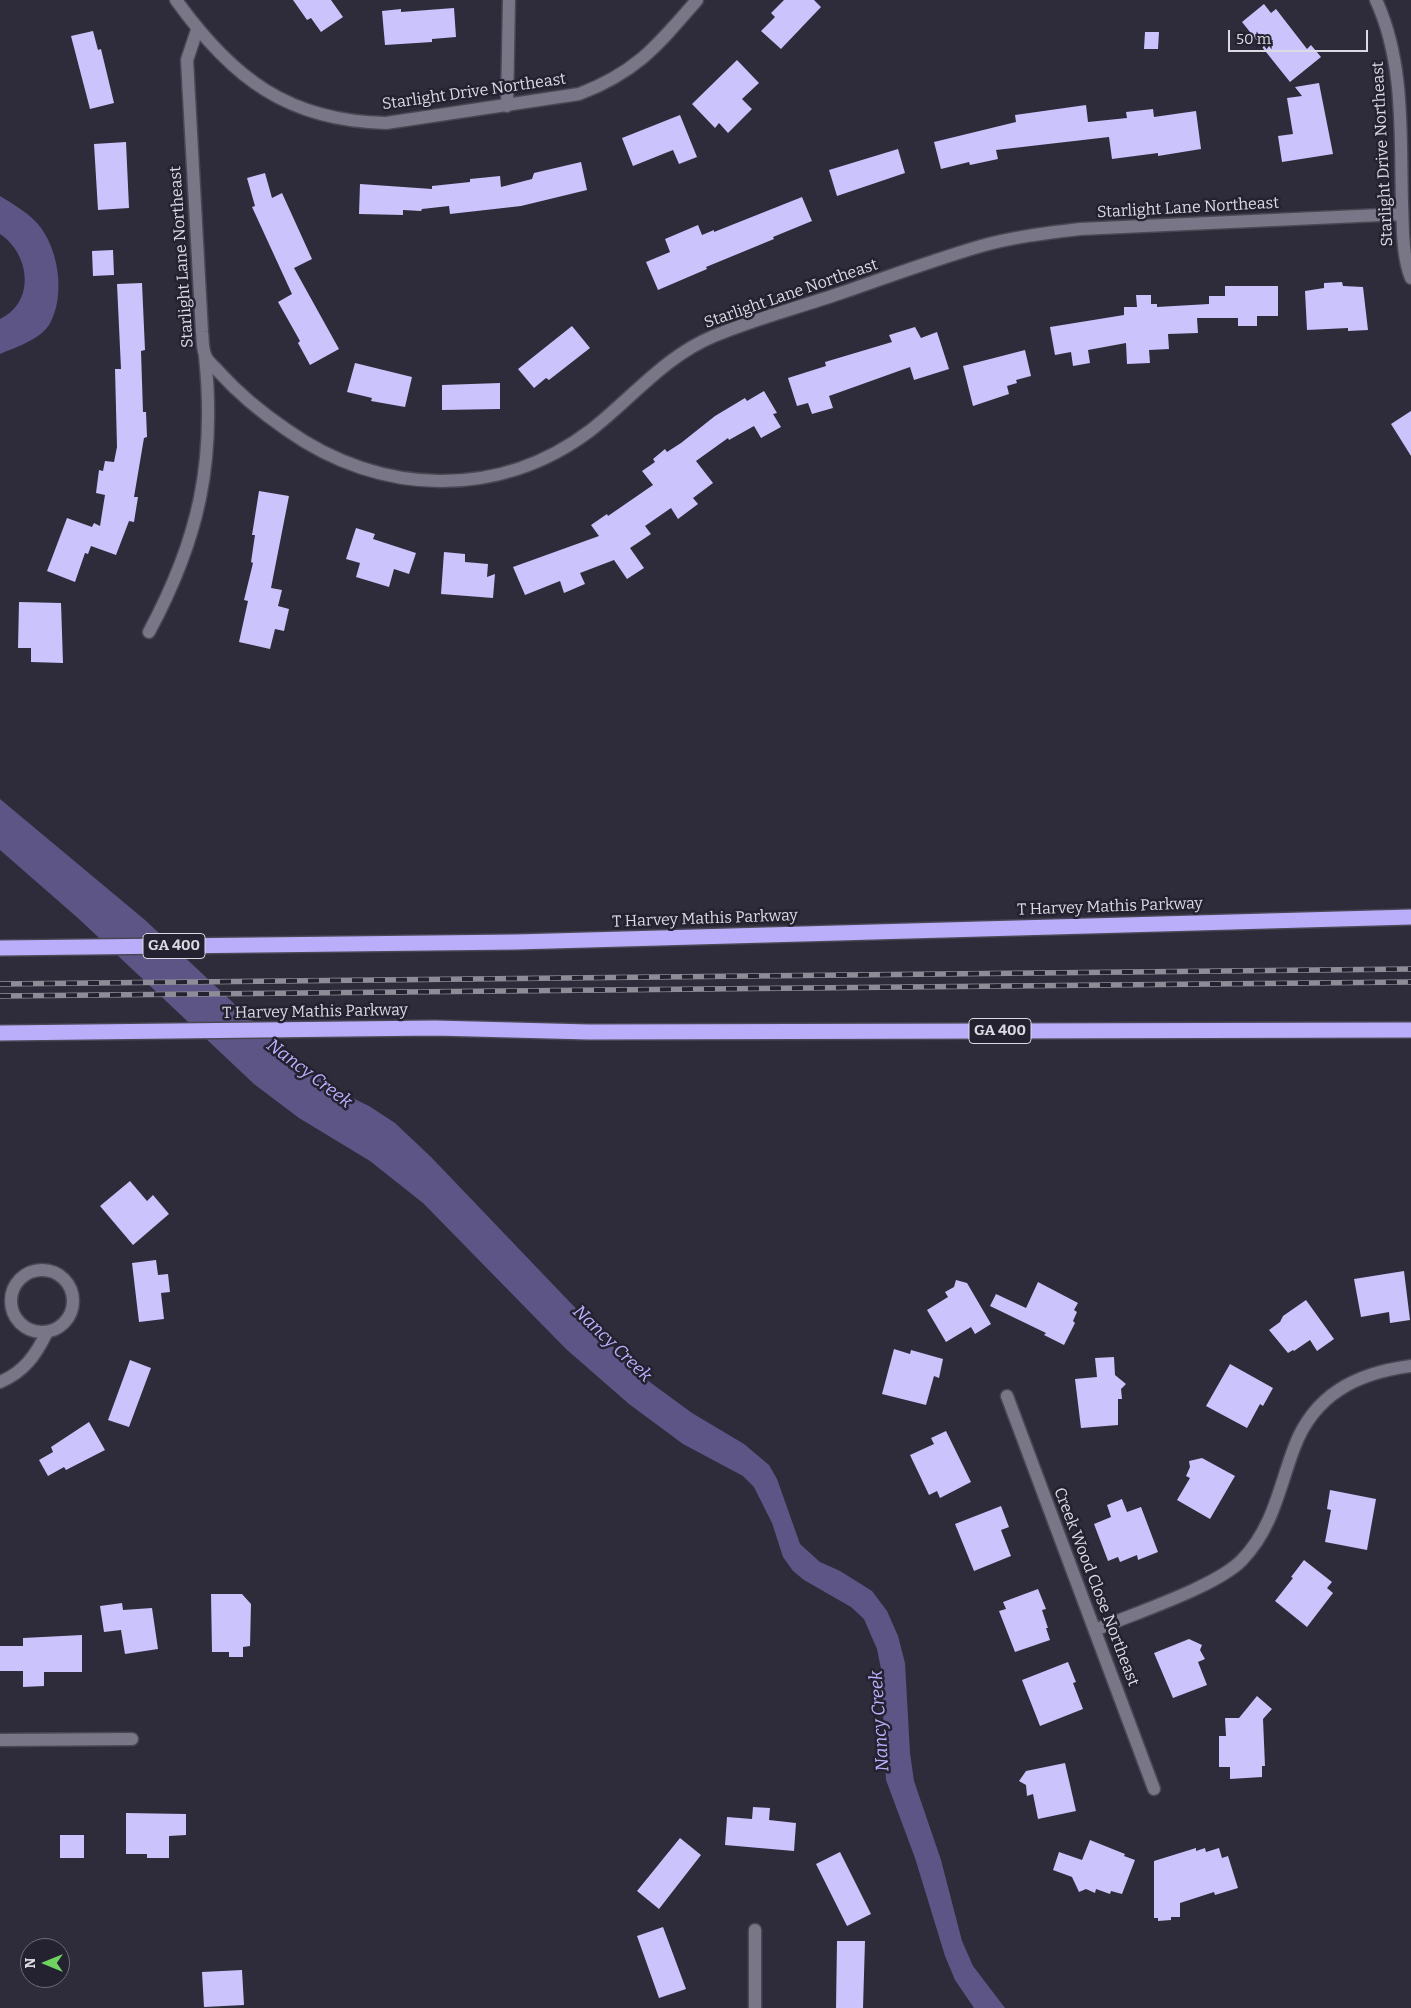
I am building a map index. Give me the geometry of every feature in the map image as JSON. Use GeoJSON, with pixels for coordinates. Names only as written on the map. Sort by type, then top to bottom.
{"type":"FeatureCollection","features":[{"type":"Feature","properties":{"kind":"highway","name":"T Harvey Mathis Parkway"},"geometry":{"type":"LineString","coordinates":[[0,948],[516,942],[1411,917]]}},
{"type":"Feature","properties":{"kind":"highway","name":"T Harvey Mathis Parkway"},"geometry":{"type":"LineString","coordinates":[[0,1033],[435,1028],[589,1032],[1411,1030]]}},
{"type":"Feature","properties":{"kind":"street","name":"Starlight Drive Northeast"},"geometry":{"type":"LineString","coordinates":[[176,0],[197,30],[226,60],[258,85],[298,108],[326,117],[356,122],[386,123],[579,94],[605,84],[629,70],[658,44],[697,0]]}},
{"type":"Feature","properties":{"kind":"street"},"geometry":{"type":"LineString","coordinates":[[508,106],[509,0]]}},
{"type":"Feature","properties":{"kind":"street","name":"Starlight Drive Northeast"},"geometry":{"type":"LineString","coordinates":[[1376,0],[1393,47],[1398,77],[1402,214],[1405,250],[1411,278]]}},
{"type":"Feature","properties":{"kind":"street","name":"Starlight Lane Northeast"},"geometry":{"type":"LineString","coordinates":[[197,30],[187,60],[202,332],[205,356],[230,384],[262,413],[293,435],[331,456],[367,471],[390,477],[430,482],[464,481],[516,470],[561,451],[592,429],[663,366],[714,336],[982,246],[1030,235],[1080,229],[1402,214]]}},
{"type":"Feature","properties":{"kind":"street"},"geometry":{"type":"LineString","coordinates":[[149,632],[181,568],[201,499],[209,428],[205,356]]}},
{"type":"Feature","properties":{"kind":"street"},"geometry":{"type":"LineString","coordinates":[[0,1382],[12,1377],[34,1358],[48,1332],[66,1322],[71,1314],[73,1298],[68,1284],[61,1276],[52,1271],[42,1269],[32,1271],[16,1284],[11,1304],[16,1318],[27,1329],[37,1332],[48,1332]]}},
{"type":"Feature","properties":{"kind":"street"},"geometry":{"type":"LineString","coordinates":[[1095,1630],[1215,1578],[1240,1562],[1255,1546],[1267,1526],[1276,1507],[1294,1447],[1306,1424],[1320,1405],[1333,1393],[1362,1377],[1375,1372],[1411,1366]]}},
{"type":"Feature","properties":{"kind":"street","name":"Creek Wood Close Northeast"},"geometry":{"type":"LineString","coordinates":[[1007,1396],[1154,1788]]}},
{"type":"Feature","properties":{"kind":"street"},"geometry":{"type":"LineString","coordinates":[[0,1740],[132,1739]]}},
{"type":"Feature","properties":{"kind":"street"},"geometry":{"type":"LineString","coordinates":[[755,1930],[755,2008]]}},
{"type":"Feature","properties":{"kind":"water"},"geometry":{"type":"Polygon","coordinates":[[[0,196],[29,215],[45,233],[55,258],[58,272],[58,287],[54,314],[45,330],[27,342],[0,354],[0,319],[12,311],[19,301],[24,290],[25,278],[23,265],[18,253],[0,234],[0,196]]]}},
{"type":"Feature","properties":{"kind":"water","name":"Nancy Creek"},"geometry":{"type":"Polygon","coordinates":[[[0,799],[145,920],[291,1057],[342,1093],[369,1106],[395,1123],[431,1157],[607,1341],[647,1380],[692,1413],[744,1444],[769,1465],[777,1479],[800,1544],[820,1562],[840,1571],[872,1591],[887,1611],[898,1636],[905,1663],[910,1753],[914,1781],[941,1860],[962,1941],[973,1966],[1005,2008],[974,2008],[955,1980],[945,1956],[915,1858],[886,1780],[881,1669],[877,1649],[864,1619],[851,1607],[804,1580],[793,1571],[783,1557],[772,1523],[754,1487],[743,1476],[683,1444],[629,1404],[566,1349],[423,1203],[370,1161],[299,1118],[254,1084],[79,919],[0,850],[0,799]]]}},
{"type":"Feature","properties":{"kind":"building"},"geometry":{"type":"Polygon","coordinates":[[[293,0],[331,0],[343,17],[321,32],[311,18],[307,20],[293,0]]]}},
{"type":"Feature","properties":{"kind":"building"},"geometry":{"type":"Polygon","coordinates":[[[784,0],[814,0],[821,7],[781,49],[761,31],[775,17],[771,13],[784,0]]]}},
{"type":"Feature","properties":{"kind":"building"},"geometry":{"type":"Polygon","coordinates":[[[1264,4],[1271,13],[1276,9],[1307,49],[1311,45],[1321,57],[1290,82],[1242,22],[1264,4]]]}},
{"type":"Feature","properties":{"kind":"building"},"geometry":{"type":"Polygon","coordinates":[[[454,8],[456,37],[432,39],[432,42],[385,45],[382,11],[401,9],[401,12],[454,8]]]}},
{"type":"Feature","properties":{"kind":"building"},"geometry":{"type":"Polygon","coordinates":[[[93,31],[98,50],[101,49],[114,103],[90,109],[71,36],[93,31]]]}},
{"type":"Feature","properties":{"kind":"building"},"geometry":{"type":"Polygon","coordinates":[[[1145,32],[1159,32],[1158,49],[1144,49],[1145,32]]]}},
{"type":"Feature","properties":{"kind":"building"},"geometry":{"type":"Polygon","coordinates":[[[737,60],[759,83],[742,99],[752,109],[728,133],[719,123],[715,128],[692,104],[737,60]]]}},
{"type":"Feature","properties":{"kind":"building"},"geometry":{"type":"Polygon","coordinates":[[[1319,83],[1333,154],[1282,162],[1278,136],[1293,134],[1287,98],[1302,96],[1295,87],[1319,83]]]}},
{"type":"Feature","properties":{"kind":"building"},"geometry":{"type":"Polygon","coordinates":[[[1086,105],[1088,122],[1127,118],[1126,112],[1153,109],[1154,117],[1196,111],[1201,149],[1158,156],[1158,153],[1112,159],[1109,137],[996,150],[998,159],[970,165],[969,162],[941,169],[934,142],[1016,122],[1015,115],[1086,105]]]}},
{"type":"Feature","properties":{"kind":"building"},"geometry":{"type":"Polygon","coordinates":[[[680,115],[697,157],[679,164],[673,150],[633,166],[622,138],[680,115]]]}},
{"type":"Feature","properties":{"kind":"building"},"geometry":{"type":"Polygon","coordinates":[[[126,142],[129,208],[98,210],[94,144],[126,142]]]}},
{"type":"Feature","properties":{"kind":"building"},"geometry":{"type":"Polygon","coordinates":[[[898,149],[905,173],[837,196],[829,170],[898,149]]]}},
{"type":"Feature","properties":{"kind":"building"},"geometry":{"type":"Polygon","coordinates":[[[581,162],[587,190],[521,206],[450,214],[449,206],[422,209],[421,211],[403,210],[403,215],[359,214],[360,184],[432,189],[432,186],[470,182],[470,179],[500,176],[501,187],[532,179],[534,173],[581,162]]]}},
{"type":"Feature","properties":{"kind":"building"},"geometry":{"type":"Polygon","coordinates":[[[265,173],[272,198],[282,193],[312,259],[294,268],[339,349],[310,365],[298,343],[300,341],[278,302],[292,294],[252,207],[255,206],[247,178],[265,173]]]}},
{"type":"Feature","properties":{"kind":"building"},"geometry":{"type":"Polygon","coordinates":[[[802,197],[812,221],[658,290],[646,262],[670,252],[665,239],[698,225],[702,235],[714,230],[714,232],[802,197]]]}},
{"type":"Feature","properties":{"kind":"building"},"geometry":{"type":"Polygon","coordinates":[[[113,250],[114,275],[93,276],[92,251],[113,250]]]}},
{"type":"Feature","properties":{"kind":"building"},"geometry":{"type":"Polygon","coordinates":[[[1342,282],[1343,286],[1363,287],[1368,330],[1348,331],[1348,328],[1307,330],[1305,291],[1324,288],[1324,283],[1342,282]]]}},
{"type":"Feature","properties":{"kind":"building"},"geometry":{"type":"Polygon","coordinates":[[[142,283],[145,350],[141,351],[143,412],[146,412],[147,437],[144,438],[134,497],[138,497],[134,522],[129,521],[116,555],[91,546],[88,554],[85,553],[75,582],[47,571],[67,518],[92,527],[94,523],[100,526],[105,495],[96,493],[99,470],[103,471],[105,461],[114,462],[117,447],[115,369],[121,369],[117,284],[142,283]]]}},
{"type":"Feature","properties":{"kind":"building"},"geometry":{"type":"Polygon","coordinates":[[[1225,286],[1278,286],[1278,316],[1257,316],[1257,326],[1238,326],[1238,318],[1197,318],[1198,333],[1168,334],[1169,349],[1149,350],[1150,363],[1127,364],[1126,343],[1088,350],[1090,363],[1073,366],[1071,352],[1055,355],[1050,327],[1124,315],[1124,307],[1137,307],[1136,295],[1151,295],[1151,304],[1157,304],[1157,307],[1209,304],[1209,296],[1225,296],[1225,286]]]}},
{"type":"Feature","properties":{"kind":"building"},"geometry":{"type":"Polygon","coordinates":[[[572,326],[590,348],[549,380],[546,378],[534,388],[518,369],[572,326]]]}},
{"type":"Feature","properties":{"kind":"building"},"geometry":{"type":"Polygon","coordinates":[[[915,327],[921,338],[937,332],[949,369],[914,380],[910,367],[829,396],[833,408],[812,414],[808,403],[797,406],[788,378],[826,366],[825,362],[892,342],[889,335],[915,327]]]}},
{"type":"Feature","properties":{"kind":"building"},"geometry":{"type":"Polygon","coordinates":[[[1025,350],[1031,376],[1016,380],[1017,383],[1007,386],[1009,394],[973,406],[963,366],[1025,350]]]}},
{"type":"Feature","properties":{"kind":"building"},"geometry":{"type":"Polygon","coordinates":[[[355,363],[412,377],[405,407],[371,401],[372,398],[347,392],[355,363]]]}},
{"type":"Feature","properties":{"kind":"building"},"geometry":{"type":"Polygon","coordinates":[[[500,383],[500,409],[442,410],[442,385],[500,383]]]}},
{"type":"Feature","properties":{"kind":"building"},"geometry":{"type":"Polygon","coordinates":[[[764,391],[777,413],[773,414],[781,427],[761,438],[754,426],[729,440],[728,438],[696,461],[713,483],[693,498],[698,504],[678,519],[671,508],[645,526],[651,534],[630,548],[644,568],[627,579],[614,560],[580,573],[585,584],[564,593],[560,581],[525,595],[513,567],[599,536],[591,525],[607,514],[608,516],[653,485],[642,471],[655,462],[653,459],[665,449],[667,452],[681,443],[715,416],[745,398],[747,401],[764,391]]]}},
{"type":"Feature","properties":{"kind":"building"},"geometry":{"type":"Polygon","coordinates":[[[1411,411],[1411,456],[1391,424],[1411,411]]]}},
{"type":"Feature","properties":{"kind":"building"},"geometry":{"type":"Polygon","coordinates":[[[259,491],[289,496],[271,588],[282,590],[278,606],[289,609],[284,631],[275,629],[270,649],[239,642],[248,601],[244,600],[253,563],[251,562],[255,535],[252,535],[259,491]]]}},
{"type":"Feature","properties":{"kind":"building"},"geometry":{"type":"Polygon","coordinates":[[[356,528],[375,534],[373,539],[416,553],[409,574],[394,569],[389,587],[356,577],[360,563],[346,559],[356,528]]]}},
{"type":"Feature","properties":{"kind":"building"},"geometry":{"type":"Polygon","coordinates":[[[444,552],[465,554],[465,562],[488,564],[487,577],[495,574],[493,598],[441,594],[444,552]]]}},
{"type":"Feature","properties":{"kind":"building"},"geometry":{"type":"Polygon","coordinates":[[[19,602],[61,603],[63,663],[31,662],[31,648],[18,648],[19,602]]]}},
{"type":"Feature","properties":{"kind":"building"},"geometry":{"type":"Polygon","coordinates":[[[130,1181],[147,1201],[153,1195],[169,1214],[133,1245],[100,1206],[130,1181]]]}},
{"type":"Feature","properties":{"kind":"building"},"geometry":{"type":"Polygon","coordinates":[[[156,1260],[158,1275],[168,1274],[170,1292],[161,1293],[164,1319],[139,1322],[132,1263],[156,1260]]]}},
{"type":"Feature","properties":{"kind":"building"},"geometry":{"type":"Polygon","coordinates":[[[1404,1271],[1410,1320],[1390,1323],[1389,1312],[1361,1317],[1354,1279],[1404,1271]]]}},
{"type":"Feature","properties":{"kind":"building"},"geometry":{"type":"Polygon","coordinates":[[[956,1280],[967,1283],[991,1324],[975,1334],[971,1327],[946,1342],[927,1310],[948,1297],[945,1292],[954,1287],[956,1280]]]}},
{"type":"Feature","properties":{"kind":"building"},"geometry":{"type":"Polygon","coordinates":[[[1038,1282],[1078,1303],[1074,1310],[1077,1312],[1073,1321],[1075,1323],[1064,1345],[1044,1335],[1046,1333],[990,1306],[996,1294],[1026,1308],[1038,1282]]]}},
{"type":"Feature","properties":{"kind":"building"},"geometry":{"type":"Polygon","coordinates":[[[1306,1300],[1334,1339],[1317,1351],[1310,1340],[1288,1353],[1269,1330],[1280,1322],[1283,1316],[1306,1300]]]}},
{"type":"Feature","properties":{"kind":"building"},"geometry":{"type":"Polygon","coordinates":[[[894,1349],[910,1354],[911,1350],[943,1359],[939,1378],[934,1376],[926,1405],[882,1394],[894,1349]]]}},
{"type":"Feature","properties":{"kind":"building"},"geometry":{"type":"Polygon","coordinates":[[[1114,1357],[1115,1375],[1126,1384],[1121,1389],[1122,1399],[1118,1399],[1118,1425],[1081,1428],[1075,1379],[1097,1377],[1095,1358],[1114,1357]]]}},
{"type":"Feature","properties":{"kind":"building"},"geometry":{"type":"Polygon","coordinates":[[[130,1360],[151,1368],[129,1427],[108,1420],[130,1360]]]}},
{"type":"Feature","properties":{"kind":"building"},"geometry":{"type":"Polygon","coordinates":[[[1230,1364],[1273,1388],[1263,1406],[1260,1404],[1247,1428],[1206,1406],[1230,1364]]]}},
{"type":"Feature","properties":{"kind":"building"},"geometry":{"type":"Polygon","coordinates":[[[89,1422],[105,1450],[66,1470],[64,1467],[48,1476],[39,1460],[53,1452],[51,1447],[89,1422]]]}},
{"type":"Feature","properties":{"kind":"building"},"geometry":{"type":"Polygon","coordinates":[[[946,1431],[971,1482],[940,1498],[937,1491],[929,1495],[910,1455],[934,1444],[931,1438],[946,1431]]]}},
{"type":"Feature","properties":{"kind":"building"},"geometry":{"type":"Polygon","coordinates":[[[1202,1458],[1235,1476],[1210,1519],[1177,1500],[1190,1478],[1186,1476],[1190,1467],[1189,1461],[1202,1458]]]}},
{"type":"Feature","properties":{"kind":"building"},"geometry":{"type":"Polygon","coordinates":[[[1330,1490],[1376,1499],[1367,1550],[1325,1542],[1331,1510],[1327,1509],[1330,1490]]]}},
{"type":"Feature","properties":{"kind":"building"},"geometry":{"type":"Polygon","coordinates":[[[1122,1499],[1127,1512],[1141,1507],[1158,1552],[1138,1560],[1137,1555],[1120,1562],[1118,1557],[1108,1561],[1094,1524],[1111,1517],[1107,1505],[1122,1499]]]}},
{"type":"Feature","properties":{"kind":"building"},"geometry":{"type":"Polygon","coordinates":[[[1001,1506],[1009,1527],[1001,1530],[1011,1556],[974,1571],[955,1524],[1001,1506]]]}},
{"type":"Feature","properties":{"kind":"building"},"geometry":{"type":"Polygon","coordinates":[[[1304,1560],[1332,1582],[1327,1588],[1333,1593],[1307,1627],[1275,1601],[1304,1560]]]}},
{"type":"Feature","properties":{"kind":"building"},"geometry":{"type":"Polygon","coordinates":[[[1038,1589],[1046,1609],[1042,1610],[1050,1640],[1015,1652],[999,1611],[1006,1609],[1003,1602],[1038,1589]]]}},
{"type":"Feature","properties":{"kind":"building"},"geometry":{"type":"Polygon","coordinates":[[[211,1594],[242,1594],[251,1604],[250,1646],[243,1647],[243,1657],[229,1657],[229,1652],[212,1652],[211,1594]]]}},
{"type":"Feature","properties":{"kind":"building"},"geometry":{"type":"Polygon","coordinates":[[[122,1603],[123,1610],[152,1608],[158,1649],[125,1654],[121,1630],[104,1632],[100,1606],[122,1603]]]}},
{"type":"Feature","properties":{"kind":"building"},"geometry":{"type":"Polygon","coordinates":[[[82,1635],[82,1672],[44,1672],[44,1686],[23,1687],[23,1671],[0,1671],[0,1646],[23,1646],[23,1638],[82,1635]]]}},
{"type":"Feature","properties":{"kind":"building"},"geometry":{"type":"Polygon","coordinates":[[[1189,1639],[1202,1645],[1200,1650],[1205,1659],[1198,1662],[1207,1685],[1173,1698],[1154,1653],[1189,1639]]]}},
{"type":"Feature","properties":{"kind":"building"},"geometry":{"type":"Polygon","coordinates":[[[1068,1662],[1076,1682],[1073,1683],[1083,1709],[1040,1726],[1022,1680],[1068,1662]]]}},
{"type":"Feature","properties":{"kind":"building"},"geometry":{"type":"Polygon","coordinates":[[[1257,1696],[1272,1709],[1263,1719],[1265,1766],[1262,1766],[1262,1777],[1230,1779],[1230,1767],[1219,1767],[1219,1736],[1226,1736],[1225,1718],[1239,1718],[1257,1696]]]}},
{"type":"Feature","properties":{"kind":"building"},"geometry":{"type":"Polygon","coordinates":[[[1065,1763],[1076,1811],[1038,1819],[1033,1794],[1027,1796],[1026,1785],[1019,1781],[1026,1771],[1065,1763]]]}},
{"type":"Feature","properties":{"kind":"building"},"geometry":{"type":"Polygon","coordinates":[[[753,1807],[770,1808],[769,1820],[796,1823],[794,1851],[725,1845],[727,1817],[752,1819],[753,1807]]]}},
{"type":"Feature","properties":{"kind":"building"},"geometry":{"type":"Polygon","coordinates":[[[126,1813],[186,1814],[186,1835],[169,1836],[169,1858],[147,1858],[147,1854],[126,1854],[126,1813]]]}},
{"type":"Feature","properties":{"kind":"building"},"geometry":{"type":"Polygon","coordinates":[[[60,1835],[84,1835],[84,1858],[60,1858],[60,1835]]]}},
{"type":"Feature","properties":{"kind":"building"},"geometry":{"type":"Polygon","coordinates":[[[680,1838],[701,1855],[659,1909],[637,1891],[680,1838]]]}},
{"type":"Feature","properties":{"kind":"building"},"geometry":{"type":"Polygon","coordinates":[[[1090,1840],[1135,1860],[1122,1894],[1111,1891],[1110,1894],[1096,1889],[1095,1893],[1086,1889],[1079,1892],[1072,1877],[1053,1870],[1059,1852],[1082,1860],[1090,1840]]]}},
{"type":"Feature","properties":{"kind":"building"},"geometry":{"type":"Polygon","coordinates":[[[1196,1848],[1196,1851],[1205,1848],[1206,1852],[1219,1848],[1222,1858],[1228,1856],[1238,1888],[1215,1895],[1214,1892],[1180,1903],[1180,1917],[1171,1917],[1171,1920],[1158,1921],[1158,1918],[1154,1918],[1154,1861],[1196,1848]]]}},
{"type":"Feature","properties":{"kind":"building"},"geometry":{"type":"Polygon","coordinates":[[[840,1852],[871,1914],[847,1926],[816,1864],[840,1852]]]}},
{"type":"Feature","properties":{"kind":"building"},"geometry":{"type":"Polygon","coordinates":[[[663,1927],[686,1989],[659,1998],[637,1936],[663,1927]]]}},
{"type":"Feature","properties":{"kind":"building"},"geometry":{"type":"Polygon","coordinates":[[[837,1941],[865,1941],[863,2008],[836,2008],[837,1941]]]}},
{"type":"Feature","properties":{"kind":"building"},"geometry":{"type":"Polygon","coordinates":[[[242,1970],[244,2005],[204,2007],[202,1972],[242,1970]]]}},
{"type":"Feature","properties":{"kind":"railway"},"geometry":{"type":"LineString","coordinates":[[0,984],[1411,969]]}},
{"type":"Feature","properties":{"kind":"railway"},"geometry":{"type":"LineString","coordinates":[[0,996],[1411,982]]}}]}
